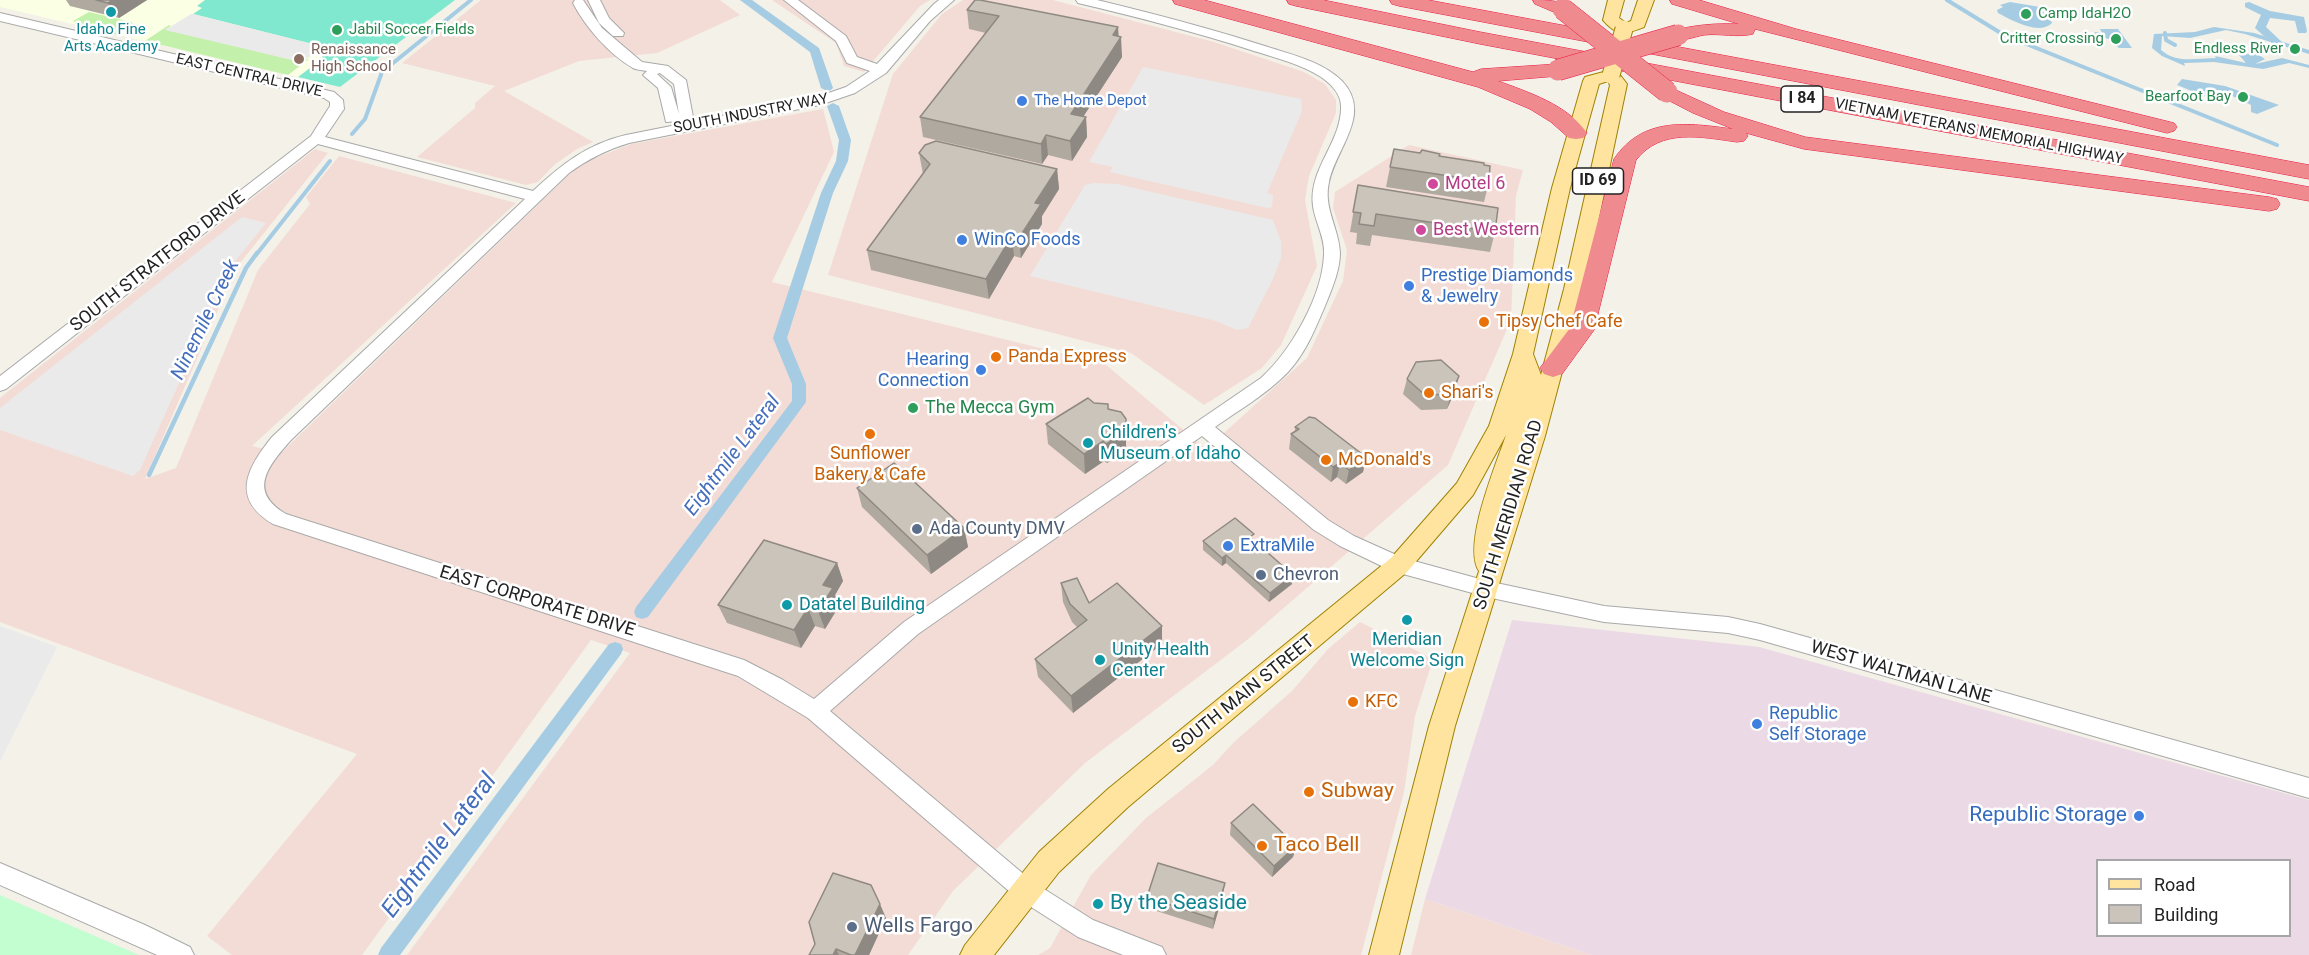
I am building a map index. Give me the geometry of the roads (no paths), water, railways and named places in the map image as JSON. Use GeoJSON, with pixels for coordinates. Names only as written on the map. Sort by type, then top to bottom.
{"type":"FeatureCollection","features":[{"type":"Feature","properties":{"kind":"highway"},"geometry":{"type":"LineString","coordinates":[[1182,0],[1453,73],[1547,107],[1567,122],[1576,133]]}},
{"type":"Feature","properties":{"kind":"highway","name":"VIETNAM VETERANS MEMORIAL HIGHWAY"},"geometry":{"type":"LineString","coordinates":[[1296,0],[1480,38],[2309,194]]}},
{"type":"Feature","properties":{"kind":"highway","name":"VIETNAM VETERANS MEMORIAL HIGHWAY"},"geometry":{"type":"LineString","coordinates":[[1399,0],[2309,172]]}},
{"type":"Feature","properties":{"kind":"highway"},"geometry":{"type":"LineString","coordinates":[[1542,0],[1563,9],[1618,51],[1642,74],[1694,108],[1731,124],[1804,143]]}},
{"type":"Feature","properties":{"kind":"highway"},"geometry":{"type":"LineString","coordinates":[[1679,0],[1789,33],[2120,117],[2309,159]]}},
{"type":"Feature","properties":{"kind":"highway"},"geometry":{"type":"LineString","coordinates":[[1453,73],[1524,75],[1558,70],[1618,51],[1706,29],[1789,33]]}},
{"type":"Feature","properties":{"kind":"highway"},"geometry":{"type":"LineString","coordinates":[[1553,368],[1582,330],[1625,159],[1641,139],[1661,133],[1690,130],[1804,143],[2309,210]]}},
{"type":"Feature","properties":{"kind":"main road"},"geometry":{"type":"LineString","coordinates":[[1617,0],[1611,20],[1624,28],[1638,24],[1646,0]]}},
{"type":"Feature","properties":{"kind":"main road","name":"SOUTH MERIDIAN ROAD"},"geometry":{"type":"LineString","coordinates":[[1611,75],[1624,28]]}},
{"type":"Feature","properties":{"kind":"main road","name":"SOUTH MERIDIAN ROAD"},"geometry":{"type":"LineString","coordinates":[[1500,426],[1524,354],[1562,188],[1591,81],[1611,75]]}},
{"type":"Feature","properties":{"kind":"main road","name":"SOUTH MERIDIAN ROAD"},"geometry":{"type":"LineString","coordinates":[[1384,955],[1442,726],[1487,590],[1574,289],[1619,84],[1611,75]]}},
{"type":"Feature","properties":{"kind":"main road"},"geometry":{"type":"LineString","coordinates":[[1487,590],[1487,529],[1533,384],[1524,354]]}},
{"type":"Feature","properties":{"kind":"main road","name":"SOUTH MAIN STREET"},"geometry":{"type":"LineString","coordinates":[[975,955],[1049,862],[1118,798],[1399,565],[1465,489],[1500,426]]}},
{"type":"Feature","properties":{"kind":"street"},"geometry":{"type":"LineString","coordinates":[[572,2],[594,0],[603,20],[652,61],[650,75],[664,87],[671,119],[678,124]]}},
{"type":"Feature","properties":{"kind":"street"},"geometry":{"type":"LineString","coordinates":[[790,0],[841,39],[852,60],[881,70]]}},
{"type":"Feature","properties":{"kind":"street","name":"SOUTH INDUSTRY WAY"},"geometry":{"type":"LineString","coordinates":[[536,196],[580,158],[604,146],[678,124],[833,98],[859,87],[881,70],[931,12],[948,0]]}},
{"type":"Feature","properties":{"kind":"street"},"geometry":{"type":"LineString","coordinates":[[815,711],[911,628],[1267,382],[1293,353],[1314,310],[1331,263],[1330,237],[1320,207],[1322,178],[1346,122],[1348,106],[1346,98],[1335,82],[1307,64],[1204,31],[1082,0]]}},
{"type":"Feature","properties":{"kind":"street"},"geometry":{"type":"LineString","coordinates":[[572,2],[598,32],[639,66],[651,67]]}},
{"type":"Feature","properties":{"kind":"street","name":"EAST CENTRAL DRIVE"},"geometry":{"type":"LineString","coordinates":[[0,16],[329,95],[337,101],[337,110],[316,140]]}},
{"type":"Feature","properties":{"kind":"street"},"geometry":{"type":"LineString","coordinates":[[316,140],[536,196]]}},
{"type":"Feature","properties":{"kind":"street","name":"SOUTH STRATFORD DRIVE"},"geometry":{"type":"LineString","coordinates":[[0,386],[316,140]]}},
{"type":"Feature","properties":{"kind":"street","name":"EAST CORPORATE DRIVE"},"geometry":{"type":"LineString","coordinates":[[536,196],[270,451],[260,467],[256,483],[262,508],[280,519],[299,526],[744,669],[815,711],[1025,890],[1086,929],[1154,955]]}},
{"type":"Feature","properties":{"kind":"street"},"geometry":{"type":"LineString","coordinates":[[1202,426],[1322,525],[1347,541],[1399,565]]}},
{"type":"Feature","properties":{"kind":"street","name":"WEST WALTMAN LANE"},"geometry":{"type":"LineString","coordinates":[[1399,565],[1487,590],[1604,614],[1728,625],[1760,632],[2309,789]]}},
{"type":"Feature","properties":{"kind":"street"},"geometry":{"type":"LineString","coordinates":[[0,874],[182,955]]}},
{"type":"Feature","properties":{"kind":"water","name":"Camp IdaH2O"},"geometry":{"type":"Polygon","coordinates":[[[2010,2],[2040,7],[2055,16],[2050,19],[2052,23],[2046,27],[2025,26],[1998,13],[1997,10],[2003,7],[2000,5],[2010,2]]]}},
{"type":"Feature","properties":{"kind":"water","name":"Endless River"},"geometry":{"type":"Polygon","coordinates":[[[2214,27],[2254,33],[2309,50],[2309,54],[2226,30],[2190,38],[2162,36],[2161,50],[2180,59],[2216,58],[2215,56],[2246,63],[2239,55],[2256,53],[2265,59],[2255,64],[2282,58],[2309,65],[2309,68],[2289,63],[2263,69],[2214,62],[2184,63],[2185,66],[2162,56],[2152,48],[2154,34],[2195,32],[2214,27]]]}},
{"type":"Feature","properties":{"kind":"water","name":"Critter Crossing"},"geometry":{"type":"Polygon","coordinates":[[[2100,29],[2118,29],[2132,48],[2119,48],[2109,39],[2093,35],[2095,32],[2102,33],[2100,29]]]}},
{"type":"Feature","properties":{"kind":"water","name":"Bearfoot Bay"},"geometry":{"type":"Polygon","coordinates":[[[2182,79],[2225,86],[2279,105],[2257,114],[2251,112],[2251,105],[2220,90],[2214,90],[2207,97],[2177,85],[2182,79]]]}},
{"type":"Feature","properties":{"kind":"waterway","name":"Ninemile Creek"},"geometry":{"type":"LineString","coordinates":[[352,134],[365,119],[382,72],[471,0]]}},
{"type":"Feature","properties":{"kind":"waterway","name":"Eightmile Lateral"},"geometry":{"type":"LineString","coordinates":[[745,0],[815,50],[827,88]]}},
{"type":"Feature","properties":{"kind":"waterway"},"geometry":{"type":"LineString","coordinates":[[1947,0],[2004,35],[2277,145]]}},
{"type":"Feature","properties":{"kind":"waterway"},"geometry":{"type":"LineString","coordinates":[[2249,5],[2267,14]]}},
{"type":"Feature","properties":{"kind":"waterway"},"geometry":{"type":"LineString","coordinates":[[2267,14],[2300,19],[2302,31]]}},
{"type":"Feature","properties":{"kind":"waterway"},"geometry":{"type":"LineString","coordinates":[[2267,14],[2260,28],[2279,44]]}},
{"type":"Feature","properties":{"kind":"waterway"},"geometry":{"type":"LineString","coordinates":[[2165,33],[2166,40],[2175,45]]}},
{"type":"Feature","properties":{"kind":"waterway","name":"Eightmile Lateral"},"geometry":{"type":"LineString","coordinates":[[642,612],[799,402],[799,384],[780,338],[827,193],[842,161],[845,140],[833,106]]}},
{"type":"Feature","properties":{"kind":"waterway","name":"Ninemile Creek"},"geometry":{"type":"LineString","coordinates":[[256,255],[330,161]]}},
{"type":"Feature","properties":{"kind":"waterway","name":"Ninemile Creek"},"geometry":{"type":"LineString","coordinates":[[149,475],[246,268],[257,253]]}},
{"type":"Feature","properties":{"kind":"waterway","name":"Eightmile Lateral"},"geometry":{"type":"LineString","coordinates":[[388,955],[615,649]]}},
{"type":"Feature","properties":{"kind":"place","name":"Idaho Fine Arts Academy"},"geometry":{"type":"Point","coordinates":[111,12]}},
{"type":"Feature","properties":{"kind":"place","name":"Camp IdaH2O"},"geometry":{"type":"Point","coordinates":[2026,14]}},
{"type":"Feature","properties":{"kind":"place","name":"Jabil Soccer Fields"},"geometry":{"type":"Point","coordinates":[337,30]}},
{"type":"Feature","properties":{"kind":"place","name":"Critter Crossing"},"geometry":{"type":"Point","coordinates":[2116,39]}},
{"type":"Feature","properties":{"kind":"place","name":"Endless River"},"geometry":{"type":"Point","coordinates":[2295,49]}},
{"type":"Feature","properties":{"kind":"place","name":"Renaissance High School"},"geometry":{"type":"Point","coordinates":[299,59]}},
{"type":"Feature","properties":{"kind":"place","name":"Bearfoot Bay"},"geometry":{"type":"Point","coordinates":[2243,97]}},
{"type":"Feature","properties":{"kind":"place","name":"The Home Depot"},"geometry":{"type":"Point","coordinates":[1022,101]}},
{"type":"Feature","properties":{"kind":"place","name":"Motel 6"},"geometry":{"type":"Point","coordinates":[1433,184]}},
{"type":"Feature","properties":{"kind":"place","name":"Best Western"},"geometry":{"type":"Point","coordinates":[1421,230]}},
{"type":"Feature","properties":{"kind":"place","name":"WinCo Foods"},"geometry":{"type":"Point","coordinates":[962,240]}},
{"type":"Feature","properties":{"kind":"place","name":"Prestige Diamonds & Jewelry"},"geometry":{"type":"Point","coordinates":[1409,286]}},
{"type":"Feature","properties":{"kind":"place","name":"Tipsy Chef Cafe"},"geometry":{"type":"Point","coordinates":[1484,322]}},
{"type":"Feature","properties":{"kind":"place","name":"Panda Express"},"geometry":{"type":"Point","coordinates":[996,357]}},
{"type":"Feature","properties":{"kind":"place","name":"Hearing Connection"},"geometry":{"type":"Point","coordinates":[981,370]}},
{"type":"Feature","properties":{"kind":"place","name":"Shari's"},"geometry":{"type":"Point","coordinates":[1429,393]}},
{"type":"Feature","properties":{"kind":"place","name":"The Mecca Gym"},"geometry":{"type":"Point","coordinates":[913,408]}},
{"type":"Feature","properties":{"kind":"place","name":"Sunflower Bakery & Cafe"},"geometry":{"type":"Point","coordinates":[870,434]}},
{"type":"Feature","properties":{"kind":"place","name":"Children's Museum of Idaho"},"geometry":{"type":"Point","coordinates":[1088,443]}},
{"type":"Feature","properties":{"kind":"place","name":"McDonald's"},"geometry":{"type":"Point","coordinates":[1326,460]}},
{"type":"Feature","properties":{"kind":"place","name":"Ada County DMV"},"geometry":{"type":"Point","coordinates":[917,529]}},
{"type":"Feature","properties":{"kind":"place","name":"ExtraMile"},"geometry":{"type":"Point","coordinates":[1228,546]}},
{"type":"Feature","properties":{"kind":"place","name":"Chevron"},"geometry":{"type":"Point","coordinates":[1261,575]}},
{"type":"Feature","properties":{"kind":"place","name":"Datatel Building"},"geometry":{"type":"Point","coordinates":[787,605]}},
{"type":"Feature","properties":{"kind":"place","name":"Meridian Welcome Sign"},"geometry":{"type":"Point","coordinates":[1407,620]}},
{"type":"Feature","properties":{"kind":"place","name":"Unity Health Center"},"geometry":{"type":"Point","coordinates":[1100,660]}},
{"type":"Feature","properties":{"kind":"place","name":"KFC"},"geometry":{"type":"Point","coordinates":[1353,702]}},
{"type":"Feature","properties":{"kind":"place","name":"Republic Self Storage"},"geometry":{"type":"Point","coordinates":[1757,724]}},
{"type":"Feature","properties":{"kind":"place","name":"Subway"},"geometry":{"type":"Point","coordinates":[1309,792]}},
{"type":"Feature","properties":{"kind":"place","name":"Republic Storage"},"geometry":{"type":"Point","coordinates":[2139,816]}},
{"type":"Feature","properties":{"kind":"place","name":"Taco Bell"},"geometry":{"type":"Point","coordinates":[1262,846]}},
{"type":"Feature","properties":{"kind":"place","name":"By the Seaside"},"geometry":{"type":"Point","coordinates":[1098,904]}},
{"type":"Feature","properties":{"kind":"place","name":"Wells Fargo"},"geometry":{"type":"Point","coordinates":[852,927]}}]}
